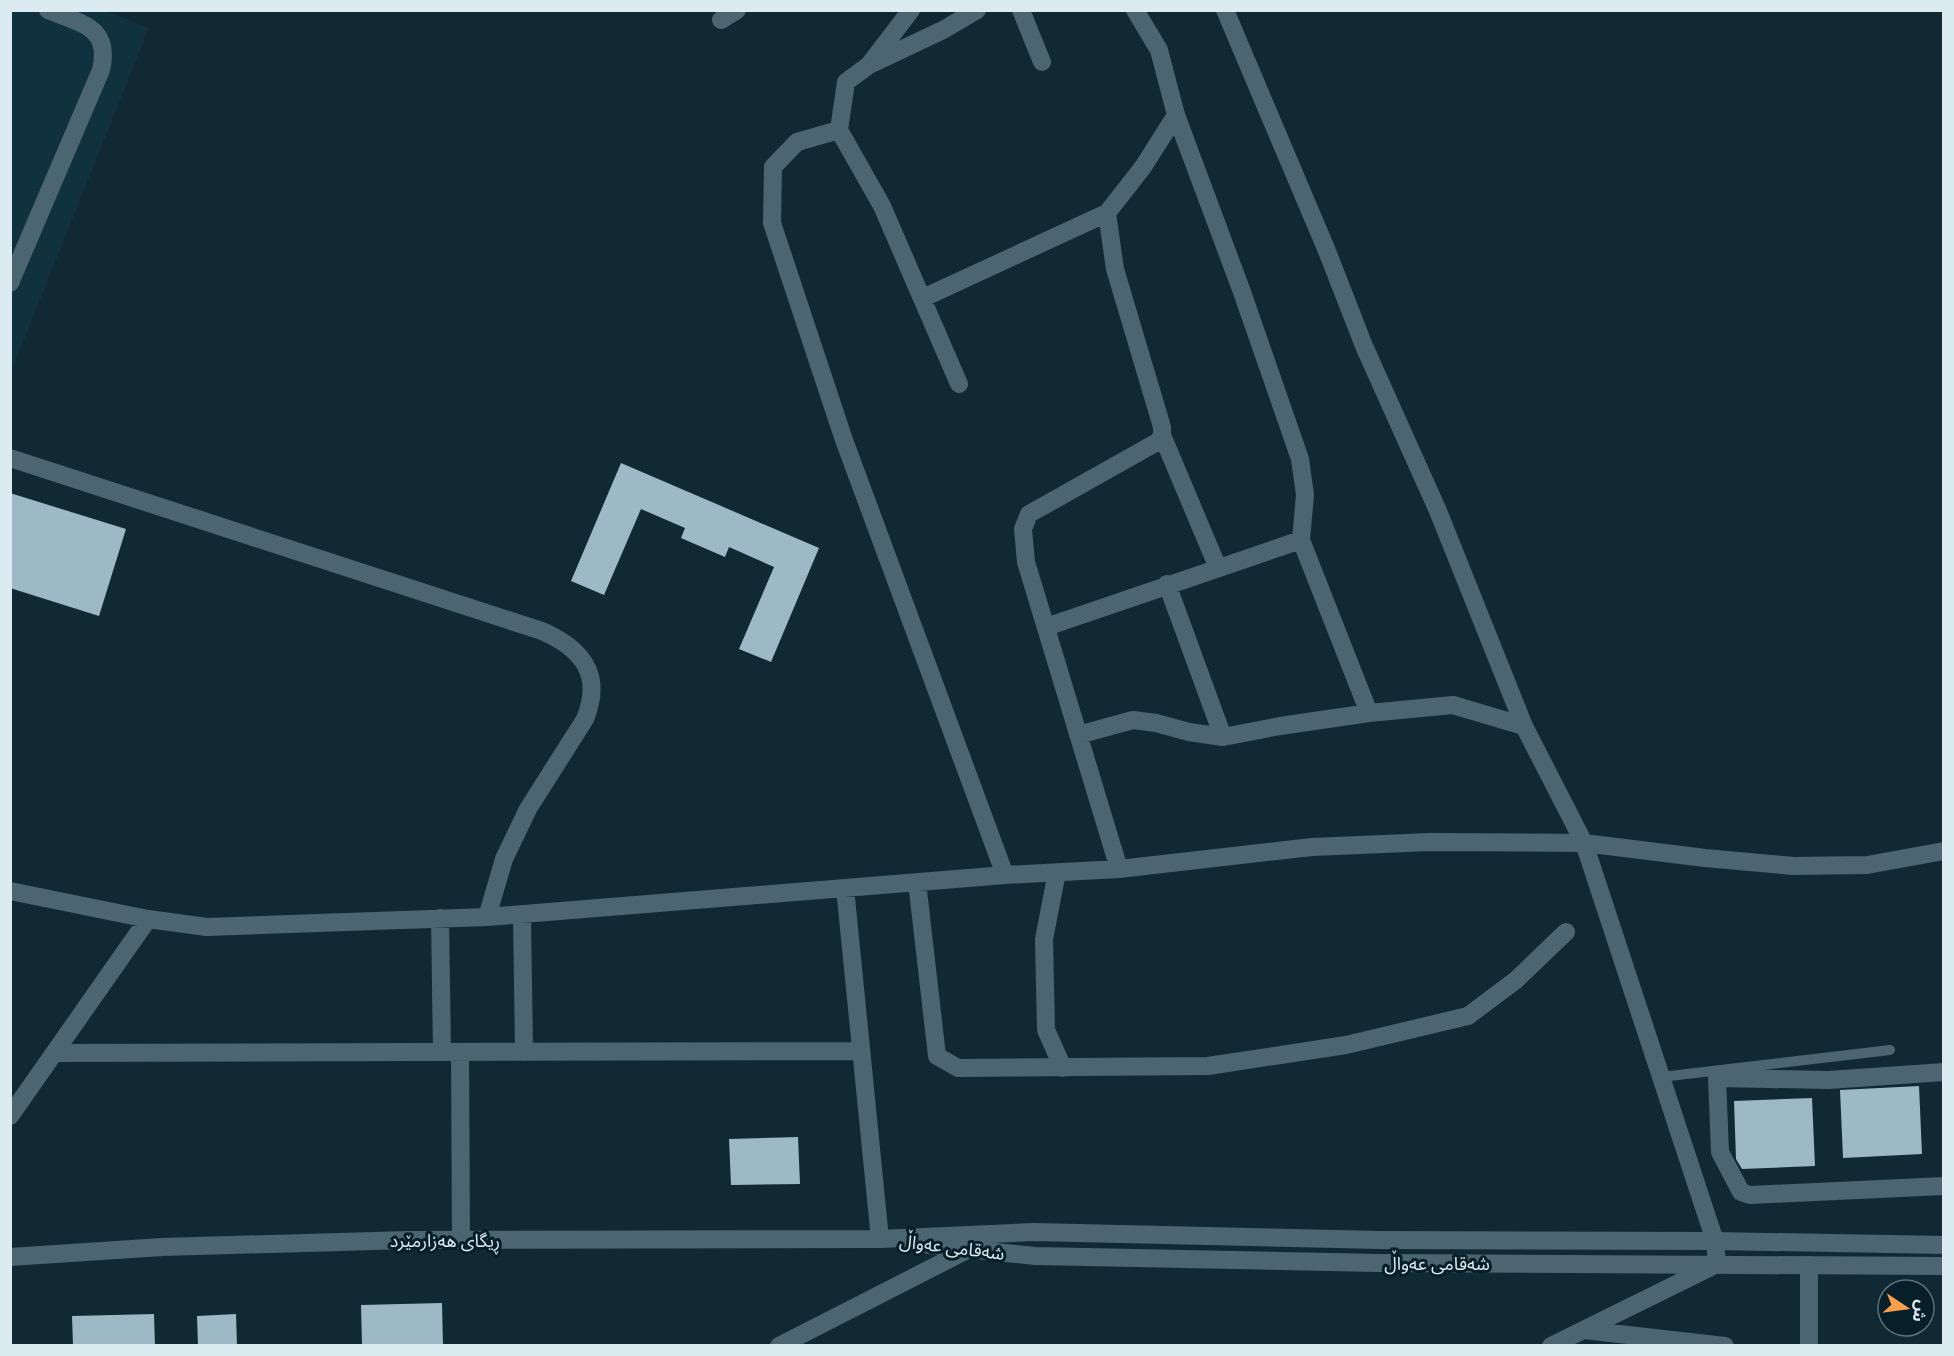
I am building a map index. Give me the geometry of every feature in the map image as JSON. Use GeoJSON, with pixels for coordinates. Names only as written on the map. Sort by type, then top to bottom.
{"type":"FeatureCollection","features":[{"type":"Feature","properties":{"kind":"street"},"geometry":{"type":"LineString","coordinates":[[10,283],[101,70],[105,54],[102,40],[95,30],[48,10]]}},
{"type":"Feature","properties":{"kind":"street"},"geometry":{"type":"LineString","coordinates":[[868,65],[911,10]]}},
{"type":"Feature","properties":{"kind":"street"},"geometry":{"type":"LineString","coordinates":[[959,384],[882,206],[839,130],[846,82],[868,65],[943,30],[976,10]]}},
{"type":"Feature","properties":{"kind":"street"},"geometry":{"type":"LineString","coordinates":[[1021,10],[1042,62]]}},
{"type":"Feature","properties":{"kind":"street"},"geometry":{"type":"LineString","coordinates":[[1135,10],[1159,50],[1176,115],[1242,292],[1300,459],[1305,495],[1301,540],[1368,712]]}},
{"type":"Feature","properties":{"kind":"street"},"geometry":{"type":"LineString","coordinates":[[1225,10],[1364,346],[1438,511],[1524,726],[1584,843],[1715,1240],[1717,1264],[1551,1346]]}},
{"type":"Feature","properties":{"kind":"street"},"geometry":{"type":"LineString","coordinates":[[922,298],[1107,213],[1143,167],[1176,115]]}},
{"type":"Feature","properties":{"kind":"street"},"geometry":{"type":"LineString","coordinates":[[839,130],[797,142],[773,167],[772,223],[844,440],[1005,875]]}},
{"type":"Feature","properties":{"kind":"street"},"geometry":{"type":"LineString","coordinates":[[1107,213],[1115,269],[1162,427],[1162,435],[1218,568]]}},
{"type":"Feature","properties":{"kind":"street"},"geometry":{"type":"LineString","coordinates":[[1119,869],[1026,562],[1023,529],[1029,514],[1159,441],[1162,435]]}},
{"type":"Feature","properties":{"kind":"street"},"geometry":{"type":"LineString","coordinates":[[10,458],[542,631],[569,645],[581,656],[590,678],[591,705],[585,719],[528,810],[504,859],[486,916]]}},
{"type":"Feature","properties":{"kind":"street"},"geometry":{"type":"LineString","coordinates":[[1046,627],[1301,540]]}},
{"type":"Feature","properties":{"kind":"street"},"geometry":{"type":"LineString","coordinates":[[1167,584],[1223,737]]}},
{"type":"Feature","properties":{"kind":"street"},"geometry":{"type":"LineString","coordinates":[[1078,735],[1133,720],[1223,737],[1368,712],[1453,705],[1524,726]]}},
{"type":"Feature","properties":{"kind":"street"},"geometry":{"type":"LineString","coordinates":[[10,891],[148,919],[207,927],[522,914],[1005,875],[1119,869],[1312,847],[1430,842],[1584,843],[1793,866],[1867,865],[1944,851]]}},
{"type":"Feature","properties":{"kind":"street"},"geometry":{"type":"LineString","coordinates":[[1057,872],[1044,939],[1046,1030],[1063,1068]]}},
{"type":"Feature","properties":{"kind":"street"},"geometry":{"type":"LineString","coordinates":[[917,882],[937,1056],[958,1068],[1208,1066],[1347,1046],[1468,1016],[1516,980],[1566,932]]}},
{"type":"Feature","properties":{"kind":"street"},"geometry":{"type":"LineString","coordinates":[[845,888],[880,1239]]}},
{"type":"Feature","properties":{"kind":"street"},"geometry":{"type":"LineString","coordinates":[[522,914],[524,1052]]}},
{"type":"Feature","properties":{"kind":"street"},"geometry":{"type":"LineString","coordinates":[[440,918],[442,1052]]}},
{"type":"Feature","properties":{"kind":"street"},"geometry":{"type":"LineString","coordinates":[[10,1116],[148,919]]}},
{"type":"Feature","properties":{"kind":"street"},"geometry":{"type":"LineString","coordinates":[[54,1053],[861,1051]]}},
{"type":"Feature","properties":{"kind":"street"},"geometry":{"type":"LineString","coordinates":[[460,1052],[461,1240]]}},
{"type":"Feature","properties":{"kind":"street"},"geometry":{"type":"LineString","coordinates":[[1944,1072],[1829,1080],[1717,1078],[1720,1152],[1741,1192],[1750,1195],[1944,1186]]}},
{"type":"Feature","properties":{"kind":"street","name":"شەقامی عەواڵ"},"geometry":{"type":"LineString","coordinates":[[880,1239],[1034,1232],[1380,1240],[1715,1240],[1944,1245]]}},
{"type":"Feature","properties":{"kind":"street","name":"ڕیگای هەزارمێرد"},"geometry":{"type":"LineString","coordinates":[[10,1257],[162,1246],[461,1240],[880,1239]]}},
{"type":"Feature","properties":{"kind":"street","name":"شەقامی عەواڵ"},"geometry":{"type":"LineString","coordinates":[[880,1239],[1035,1256],[1367,1262],[1944,1266]]}},
{"type":"Feature","properties":{"kind":"street"},"geometry":{"type":"LineString","coordinates":[[779,1346],[966,1250]]}},
{"type":"Feature","properties":{"kind":"street"},"geometry":{"type":"LineString","coordinates":[[1809,1265],[1809,1346]]}},
{"type":"Feature","properties":{"kind":"street"},"geometry":{"type":"LineString","coordinates":[[1584,1330],[1725,1346]]}},
{"type":"Feature","properties":{"kind":"lane"},"geometry":{"type":"LineString","coordinates":[[1661,1077],[1890,1050]]}},
{"type":"Feature","properties":{"kind":"shaded area"},"geometry":{"type":"Polygon","coordinates":[[[11,11],[106,11],[149,28],[13,367],[11,366],[11,11]]]}},
{"type":"Feature","properties":{"kind":"building"},"geometry":{"type":"Polygon","coordinates":[[[621,463],[819,548],[771,662],[739,649],[774,567],[729,547],[725,557],[681,538],[685,528],[641,509],[604,595],[571,581],[621,463]]]}},
{"type":"Feature","properties":{"kind":"building"},"geometry":{"type":"Polygon","coordinates":[[[10,493],[126,529],[99,616],[10,588],[10,493]]]}},
{"type":"Feature","properties":{"kind":"building"},"geometry":{"type":"Polygon","coordinates":[[[1919,1086],[1922,1154],[1843,1158],[1840,1090],[1919,1086]]]}},
{"type":"Feature","properties":{"kind":"building"},"geometry":{"type":"Polygon","coordinates":[[[1812,1098],[1815,1166],[1742,1169],[1736,1159],[1734,1101],[1812,1098]]]}},
{"type":"Feature","properties":{"kind":"building"},"geometry":{"type":"Polygon","coordinates":[[[798,1137],[800,1184],[731,1185],[729,1139],[798,1137]]]}},
{"type":"Feature","properties":{"kind":"building"},"geometry":{"type":"Polygon","coordinates":[[[442,1303],[443,1346],[362,1346],[361,1305],[442,1303]]]}},
{"type":"Feature","properties":{"kind":"building"},"geometry":{"type":"Polygon","coordinates":[[[154,1314],[155,1346],[73,1346],[72,1316],[154,1314]]]}},
{"type":"Feature","properties":{"kind":"building"},"geometry":{"type":"Polygon","coordinates":[[[236,1314],[237,1346],[198,1346],[197,1316],[236,1314]]]}}]}
